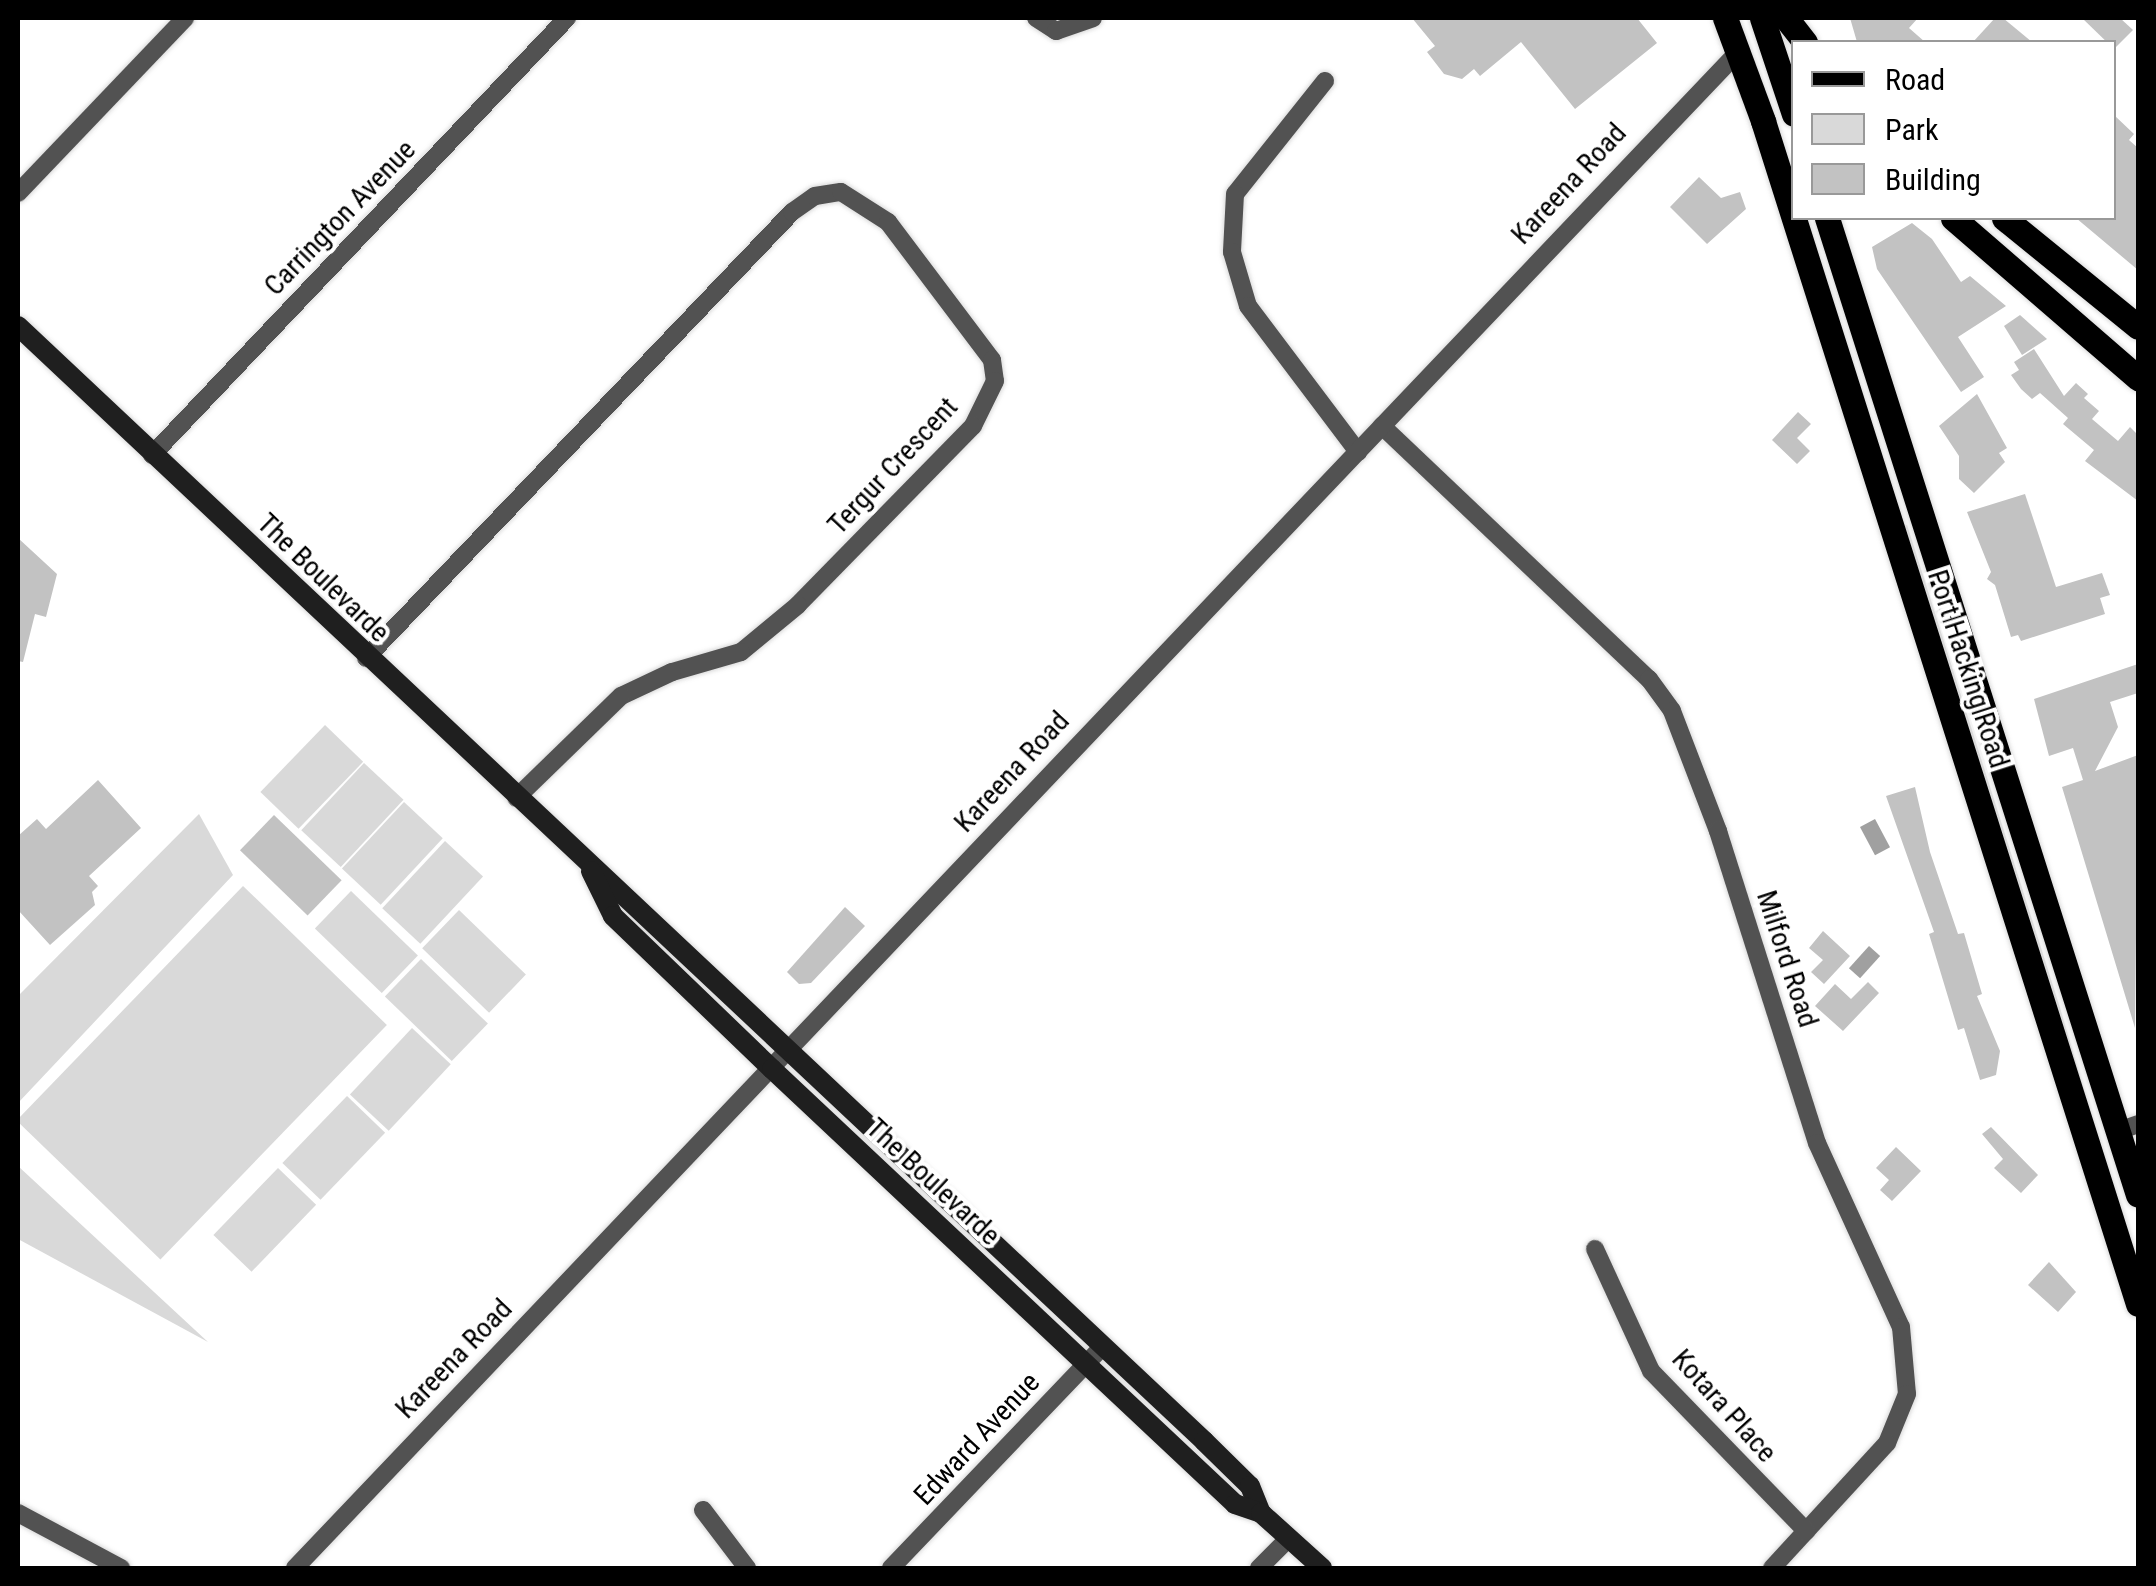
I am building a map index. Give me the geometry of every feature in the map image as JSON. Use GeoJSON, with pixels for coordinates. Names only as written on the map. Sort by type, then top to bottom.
{"type":"FeatureCollection","features":[{"type":"Feature","properties":{"kind":"main road"},"geometry":{"type":"LineString","coordinates":[[1724,18],[1798,40]]}},
{"type":"Feature","properties":{"kind":"main road"},"geometry":{"type":"LineString","coordinates":[[1759,26],[1786,74],[1791,99]]}},
{"type":"Feature","properties":{"kind":"main road","name":"Port Hacking Road"},"geometry":{"type":"LineString","coordinates":[[1759,26],[1791,135]]}},
{"type":"Feature","properties":{"kind":"main road","name":"Port Hacking Road"},"geometry":{"type":"LineString","coordinates":[[1816,220],[2138,1304]]}},
{"type":"Feature","properties":{"kind":"main road","name":"Port Hacking Road"},"geometry":{"type":"LineString","coordinates":[[1828,220],[2128,1128],[2138,1195]]}},
{"type":"Feature","properties":{"kind":"main road"},"geometry":{"type":"LineString","coordinates":[[1955,220],[2138,378]]}},
{"type":"Feature","properties":{"kind":"main road"},"geometry":{"type":"LineString","coordinates":[[2006,220],[2138,327]]}},
{"type":"Feature","properties":{"kind":"main road","name":"The Boulevarde"},"geometry":{"type":"LineString","coordinates":[[18,326],[590,869],[632,897],[1250,1486],[1261,1513]]}},
{"type":"Feature","properties":{"kind":"main road","name":"The Boulevarde"},"geometry":{"type":"LineString","coordinates":[[590,869],[613,916],[772,1070],[1235,1504],[1261,1513],[1322,1568]]}},
{"type":"Feature","properties":{"kind":"main road"},"geometry":{"type":"LineString","coordinates":[[2087,1142],[2128,1128]]}},
{"type":"Feature","properties":{"kind":"street"},"geometry":{"type":"LineString","coordinates":[[18,192],[185,18]]}},
{"type":"Feature","properties":{"kind":"street","name":"Carrington Avenue"},"geometry":{"type":"LineString","coordinates":[[152,455],[567,18]]}},
{"type":"Feature","properties":{"kind":"street"},"geometry":{"type":"LineString","coordinates":[[1036,18],[1056,30],[1093,18]]}},
{"type":"Feature","properties":{"kind":"street","name":"Kareena Road"},"geometry":{"type":"LineString","coordinates":[[294,1568],[772,1070],[1759,26]]}},
{"type":"Feature","properties":{"kind":"street"},"geometry":{"type":"LineString","coordinates":[[1325,81],[1236,194],[1232,252],[1248,306],[1358,452]]}},
{"type":"Feature","properties":{"kind":"street","name":"Tergur Crescent"},"geometry":{"type":"LineString","coordinates":[[366,658],[792,212],[815,196],[841,192],[888,222],[992,360],[996,381],[973,426],[798,605],[742,652],[672,672],[620,696],[516,798]]}},
{"type":"Feature","properties":{"kind":"street","name":"Milford Road"},"geometry":{"type":"LineString","coordinates":[[1382,426],[1649,679],[1672,711],[1711,814],[1817,1143],[1906,1344],[1907,1394],[1887,1442],[1772,1568]]}},
{"type":"Feature","properties":{"kind":"street","name":"Kotara Place"},"geometry":{"type":"LineString","coordinates":[[1595,1248],[1651,1371],[1806,1532]]}},
{"type":"Feature","properties":{"kind":"street","name":"Edward Avenue"},"geometry":{"type":"LineString","coordinates":[[891,1568],[1102,1346]]}},
{"type":"Feature","properties":{"kind":"street"},"geometry":{"type":"LineString","coordinates":[[703,1510],[747,1568]]}},
{"type":"Feature","properties":{"kind":"street"},"geometry":{"type":"LineString","coordinates":[[18,1514],[121,1568]]}},
{"type":"Feature","properties":{"kind":"street"},"geometry":{"type":"LineString","coordinates":[[1260,1568],[1289,1538]]}},
{"type":"Feature","properties":{"kind":"green space"},"geometry":{"type":"Polygon","coordinates":[[[1907,525],[2060,1008],[2092,1117],[1904,526],[1907,525]]]}},
{"type":"Feature","properties":{"kind":"green space"},"geometry":{"type":"Polygon","coordinates":[[[325,725],[363,762],[299,829],[260,792],[325,725]]]}},
{"type":"Feature","properties":{"kind":"green space"},"geometry":{"type":"Polygon","coordinates":[[[364,763],[403,800],[341,867],[301,830],[364,763]]]}},
{"type":"Feature","properties":{"kind":"green space"},"geometry":{"type":"Polygon","coordinates":[[[404,802],[443,838],[381,905],[342,869],[404,802]]]}},
{"type":"Feature","properties":{"kind":"green space"},"geometry":{"type":"Polygon","coordinates":[[[199,814],[233,875],[18,1103],[18,996],[199,814]]]}},
{"type":"Feature","properties":{"kind":"green space"},"geometry":{"type":"Polygon","coordinates":[[[445,841],[483,876],[420,944],[382,908],[445,841]]]}},
{"type":"Feature","properties":{"kind":"green space"},"geometry":{"type":"Polygon","coordinates":[[[243,886],[387,1025],[160,1259],[18,1119],[243,886]]]}},
{"type":"Feature","properties":{"kind":"green space"},"geometry":{"type":"Polygon","coordinates":[[[351,891],[418,956],[382,993],[315,928],[351,891]]]}},
{"type":"Feature","properties":{"kind":"green space"},"geometry":{"type":"Polygon","coordinates":[[[459,910],[526,975],[489,1013],[422,948],[459,910]]]}},
{"type":"Feature","properties":{"kind":"green space"},"geometry":{"type":"Polygon","coordinates":[[[421,959],[488,1024],[452,1061],[385,996],[421,959]]]}},
{"type":"Feature","properties":{"kind":"green space"},"geometry":{"type":"Polygon","coordinates":[[[412,1028],[451,1064],[389,1131],[350,1095],[412,1028]]]}},
{"type":"Feature","properties":{"kind":"green space"},"geometry":{"type":"Polygon","coordinates":[[[347,1096],[385,1133],[321,1200],[282,1163],[347,1096]]]}},
{"type":"Feature","properties":{"kind":"green space"},"geometry":{"type":"Polygon","coordinates":[[[18,1166],[208,1342],[18,1239],[18,1166]]]}},
{"type":"Feature","properties":{"kind":"green space"},"geometry":{"type":"Polygon","coordinates":[[[278,1168],[316,1205],[252,1272],[213,1235],[278,1168]]]}},
{"type":"Feature","properties":{"kind":"shaded area"},"geometry":{"type":"Polygon","coordinates":[[[1875,819],[1890,847],[1875,855],[1860,827],[1875,819]]]}},
{"type":"Feature","properties":{"kind":"shaded area"},"geometry":{"type":"Polygon","coordinates":[[[1869,946],[1880,956],[1860,978],[1849,968],[1869,946]]]}},
{"type":"Feature","properties":{"kind":"building"},"geometry":{"type":"Polygon","coordinates":[[[1412,18],[1637,18],[1657,43],[1575,109],[1521,42],[1480,76],[1474,69],[1462,79],[1444,74],[1427,52],[1435,46],[1412,18]]]}},
{"type":"Feature","properties":{"kind":"building"},"geometry":{"type":"Polygon","coordinates":[[[1850,18],[1918,18],[1909,28],[1923,40],[1856,40],[1850,18]]]}},
{"type":"Feature","properties":{"kind":"building"},"geometry":{"type":"Polygon","coordinates":[[[1995,18],[2003,18],[2030,40],[1975,40],[1995,18]]]}},
{"type":"Feature","properties":{"kind":"building"},"geometry":{"type":"Polygon","coordinates":[[[2082,18],[2120,18],[2133,30],[2116,47],[2116,40],[2105,40],[2082,18]]]}},
{"type":"Feature","properties":{"kind":"building"},"geometry":{"type":"Polygon","coordinates":[[[2116,117],[2134,134],[2129,140],[2138,148],[2138,270],[2078,220],[2116,220],[2116,117]]]}},
{"type":"Feature","properties":{"kind":"building"},"geometry":{"type":"Polygon","coordinates":[[[1699,177],[1721,198],[1740,192],[1746,209],[1707,244],[1670,207],[1699,177]]]}},
{"type":"Feature","properties":{"kind":"building"},"geometry":{"type":"Polygon","coordinates":[[[1912,223],[1932,239],[1961,282],[1970,276],[2006,306],[1958,337],[1984,377],[1961,392],[1877,269],[1872,247],[1912,223]]]}},
{"type":"Feature","properties":{"kind":"building"},"geometry":{"type":"Polygon","coordinates":[[[2020,315],[2047,339],[2022,355],[2004,326],[2020,315]]]}},
{"type":"Feature","properties":{"kind":"building"},"geometry":{"type":"Polygon","coordinates":[[[2034,349],[2064,396],[2076,383],[2088,394],[2084,398],[2099,411],[2092,419],[2118,441],[2130,427],[2138,435],[2138,501],[2085,461],[2094,450],[2063,424],[2068,418],[2040,393],[2032,399],[2011,375],[2019,370],[2014,362],[2034,349]]]}},
{"type":"Feature","properties":{"kind":"building"},"geometry":{"type":"Polygon","coordinates":[[[1977,394],[2007,448],[1999,453],[2005,462],[1974,493],[1959,479],[1959,456],[1939,426],[1977,394]]]}},
{"type":"Feature","properties":{"kind":"building"},"geometry":{"type":"Polygon","coordinates":[[[1798,412],[1811,424],[1797,438],[1810,451],[1797,464],[1772,440],[1798,412]]]}},
{"type":"Feature","properties":{"kind":"building"},"geometry":{"type":"Polygon","coordinates":[[[2025,494],[2056,587],[2102,573],[2110,595],[2100,598],[2105,614],[2021,641],[2018,635],[2011,637],[1995,585],[1987,579],[1991,572],[1967,512],[2025,494]]]}},
{"type":"Feature","properties":{"kind":"building"},"geometry":{"type":"Polygon","coordinates":[[[18,538],[57,574],[46,617],[35,614],[23,662],[18,661],[18,538]]]}},
{"type":"Feature","properties":{"kind":"building"},"geometry":{"type":"Polygon","coordinates":[[[2138,664],[2138,693],[2110,702],[2118,727],[2095,771],[2138,755],[2135,1028],[2062,787],[2083,780],[2073,748],[2049,756],[2034,699],[2138,664]]]}},
{"type":"Feature","properties":{"kind":"building"},"geometry":{"type":"Polygon","coordinates":[[[98,780],[141,828],[89,876],[98,886],[92,892],[95,905],[50,945],[18,910],[18,836],[37,819],[46,829],[98,780]]]}},
{"type":"Feature","properties":{"kind":"building"},"geometry":{"type":"Polygon","coordinates":[[[1915,787],[1930,852],[1958,934],[1964,933],[1982,994],[1977,996],[2000,1051],[1996,1075],[1980,1080],[1964,1028],[1958,1030],[1929,934],[1934,932],[1886,796],[1915,787]]]}},
{"type":"Feature","properties":{"kind":"building"},"geometry":{"type":"Polygon","coordinates":[[[274,815],[342,880],[308,916],[240,850],[274,815]]]}},
{"type":"Feature","properties":{"kind":"building"},"geometry":{"type":"Polygon","coordinates":[[[845,907],[865,926],[811,983],[799,984],[787,972],[845,907]]]}},
{"type":"Feature","properties":{"kind":"building"},"geometry":{"type":"Polygon","coordinates":[[[1823,931],[1850,956],[1824,984],[1811,972],[1823,960],[1809,948],[1823,931]]]}},
{"type":"Feature","properties":{"kind":"building"},"geometry":{"type":"Polygon","coordinates":[[[1868,982],[1879,993],[1843,1031],[1815,1006],[1835,984],[1851,999],[1868,982]]]}},
{"type":"Feature","properties":{"kind":"building"},"geometry":{"type":"Polygon","coordinates":[[[1991,1127],[2038,1175],[2021,1193],[1994,1168],[2003,1159],[1982,1134],[1991,1127]]]}},
{"type":"Feature","properties":{"kind":"building"},"geometry":{"type":"Polygon","coordinates":[[[1896,1147],[1921,1171],[1892,1201],[1880,1190],[1889,1180],[1876,1168],[1896,1147]]]}},
{"type":"Feature","properties":{"kind":"building"},"geometry":{"type":"Polygon","coordinates":[[[2049,1262],[2076,1292],[2058,1312],[2028,1285],[2049,1262]]]}}]}
